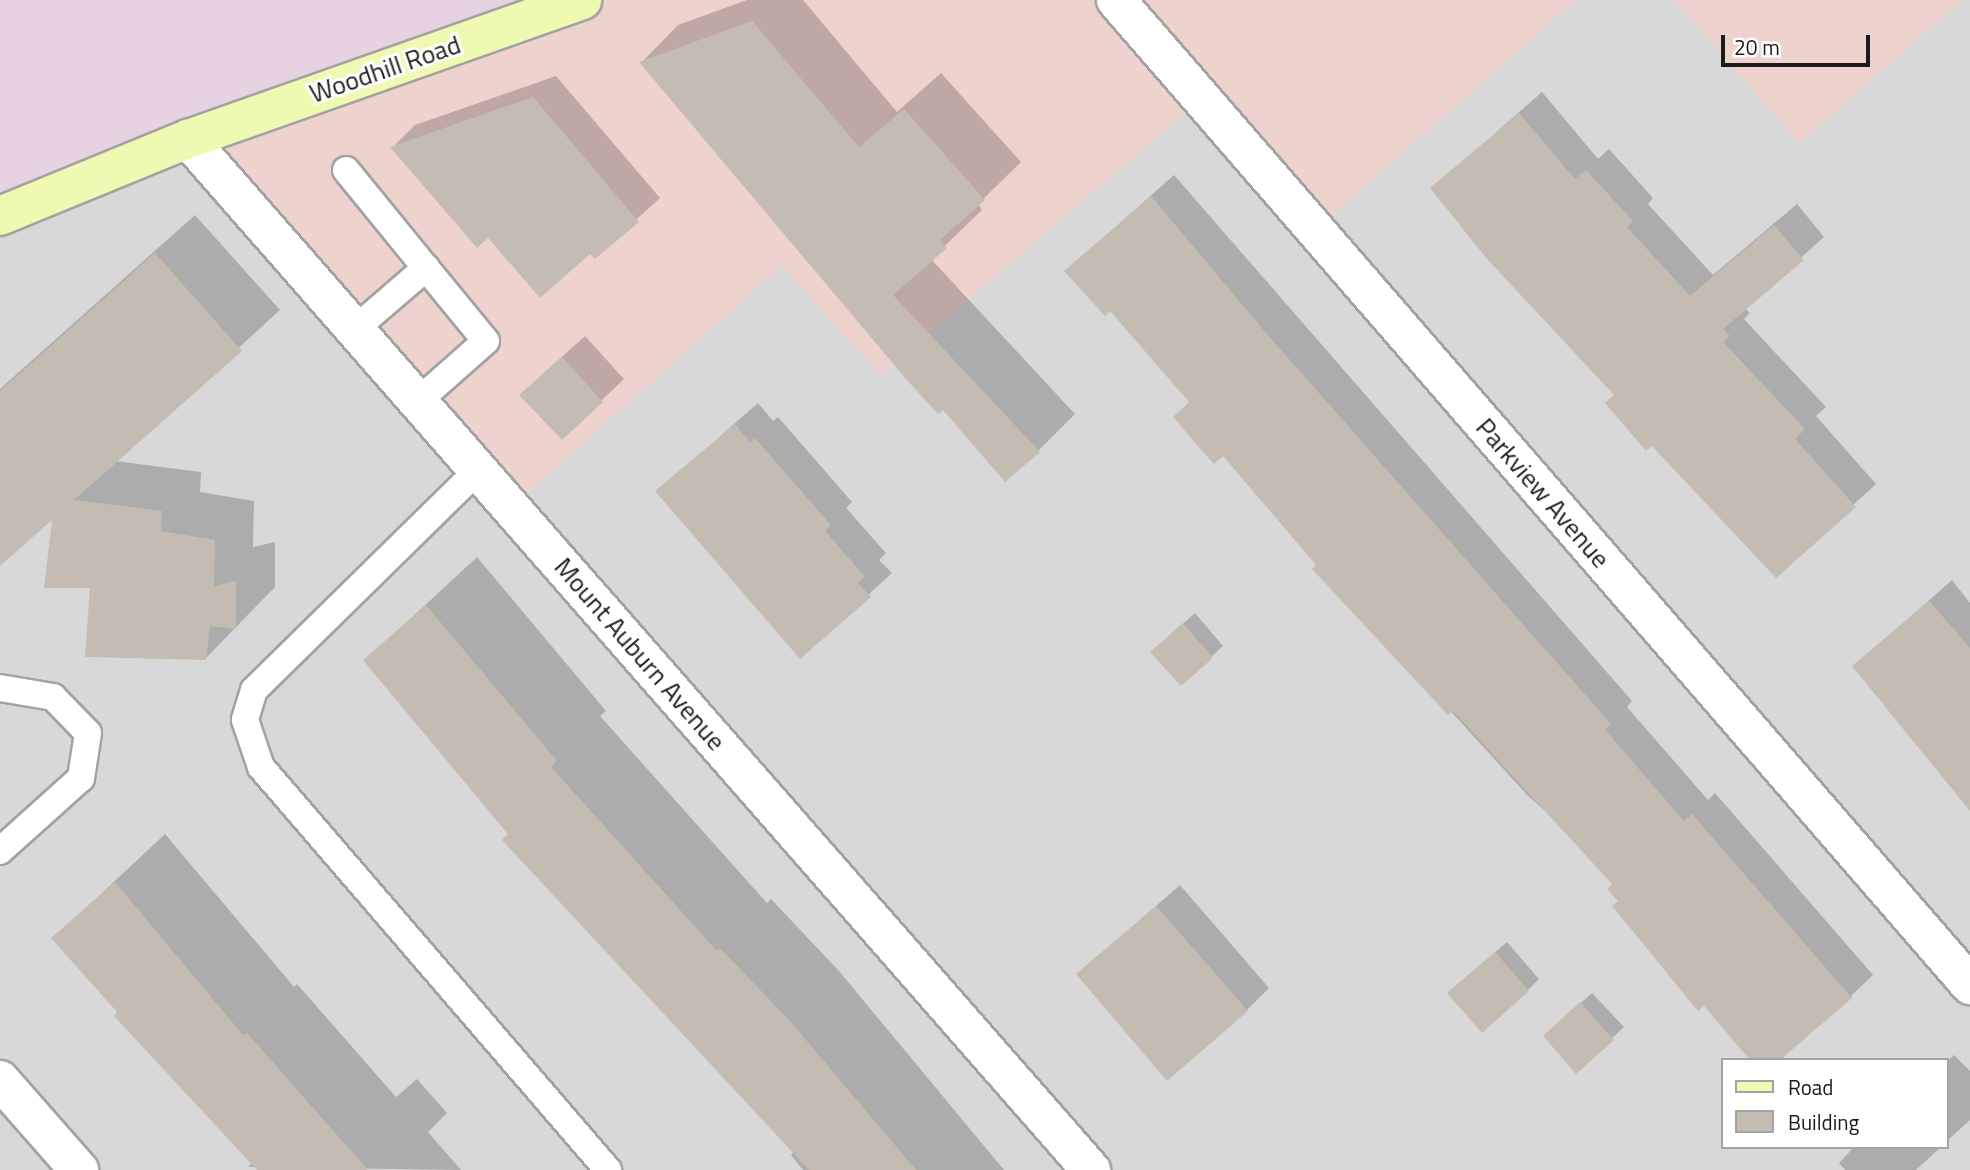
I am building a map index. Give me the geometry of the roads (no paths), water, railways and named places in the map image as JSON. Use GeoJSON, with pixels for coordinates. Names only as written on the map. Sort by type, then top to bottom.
{"type":"FeatureCollection","features":[{"type":"Feature","properties":{"kind":"main road","name":"Woodhill Road"},"geometry":{"type":"LineString","coordinates":[[0,216],[188,139],[582,0]]}},
{"type":"Feature","properties":{"kind":"street","name":"Parkview Avenue"},"geometry":{"type":"LineString","coordinates":[[1116,0],[1970,985]]}},
{"type":"Feature","properties":{"kind":"street","name":"Mount Auburn Avenue"},"geometry":{"type":"LineString","coordinates":[[188,139],[1091,1170]]}},
{"type":"Feature","properties":{"kind":"street"},"geometry":{"type":"LineString","coordinates":[[0,1080],[79,1170]]}},
{"type":"Feature","properties":{"kind":"lane"},"geometry":{"type":"LineString","coordinates":[[346,170],[486,341],[418,401]]}},
{"type":"Feature","properties":{"kind":"lane"},"geometry":{"type":"LineString","coordinates":[[355,328],[426,268]]}},
{"type":"Feature","properties":{"kind":"lane"},"geometry":{"type":"LineString","coordinates":[[478,470],[254,690],[245,720],[261,767],[596,1166]]}},
{"type":"Feature","properties":{"kind":"lane"},"geometry":{"type":"LineString","coordinates":[[0,688],[53,697],[88,733],[81,778],[0,851]]}}]}
